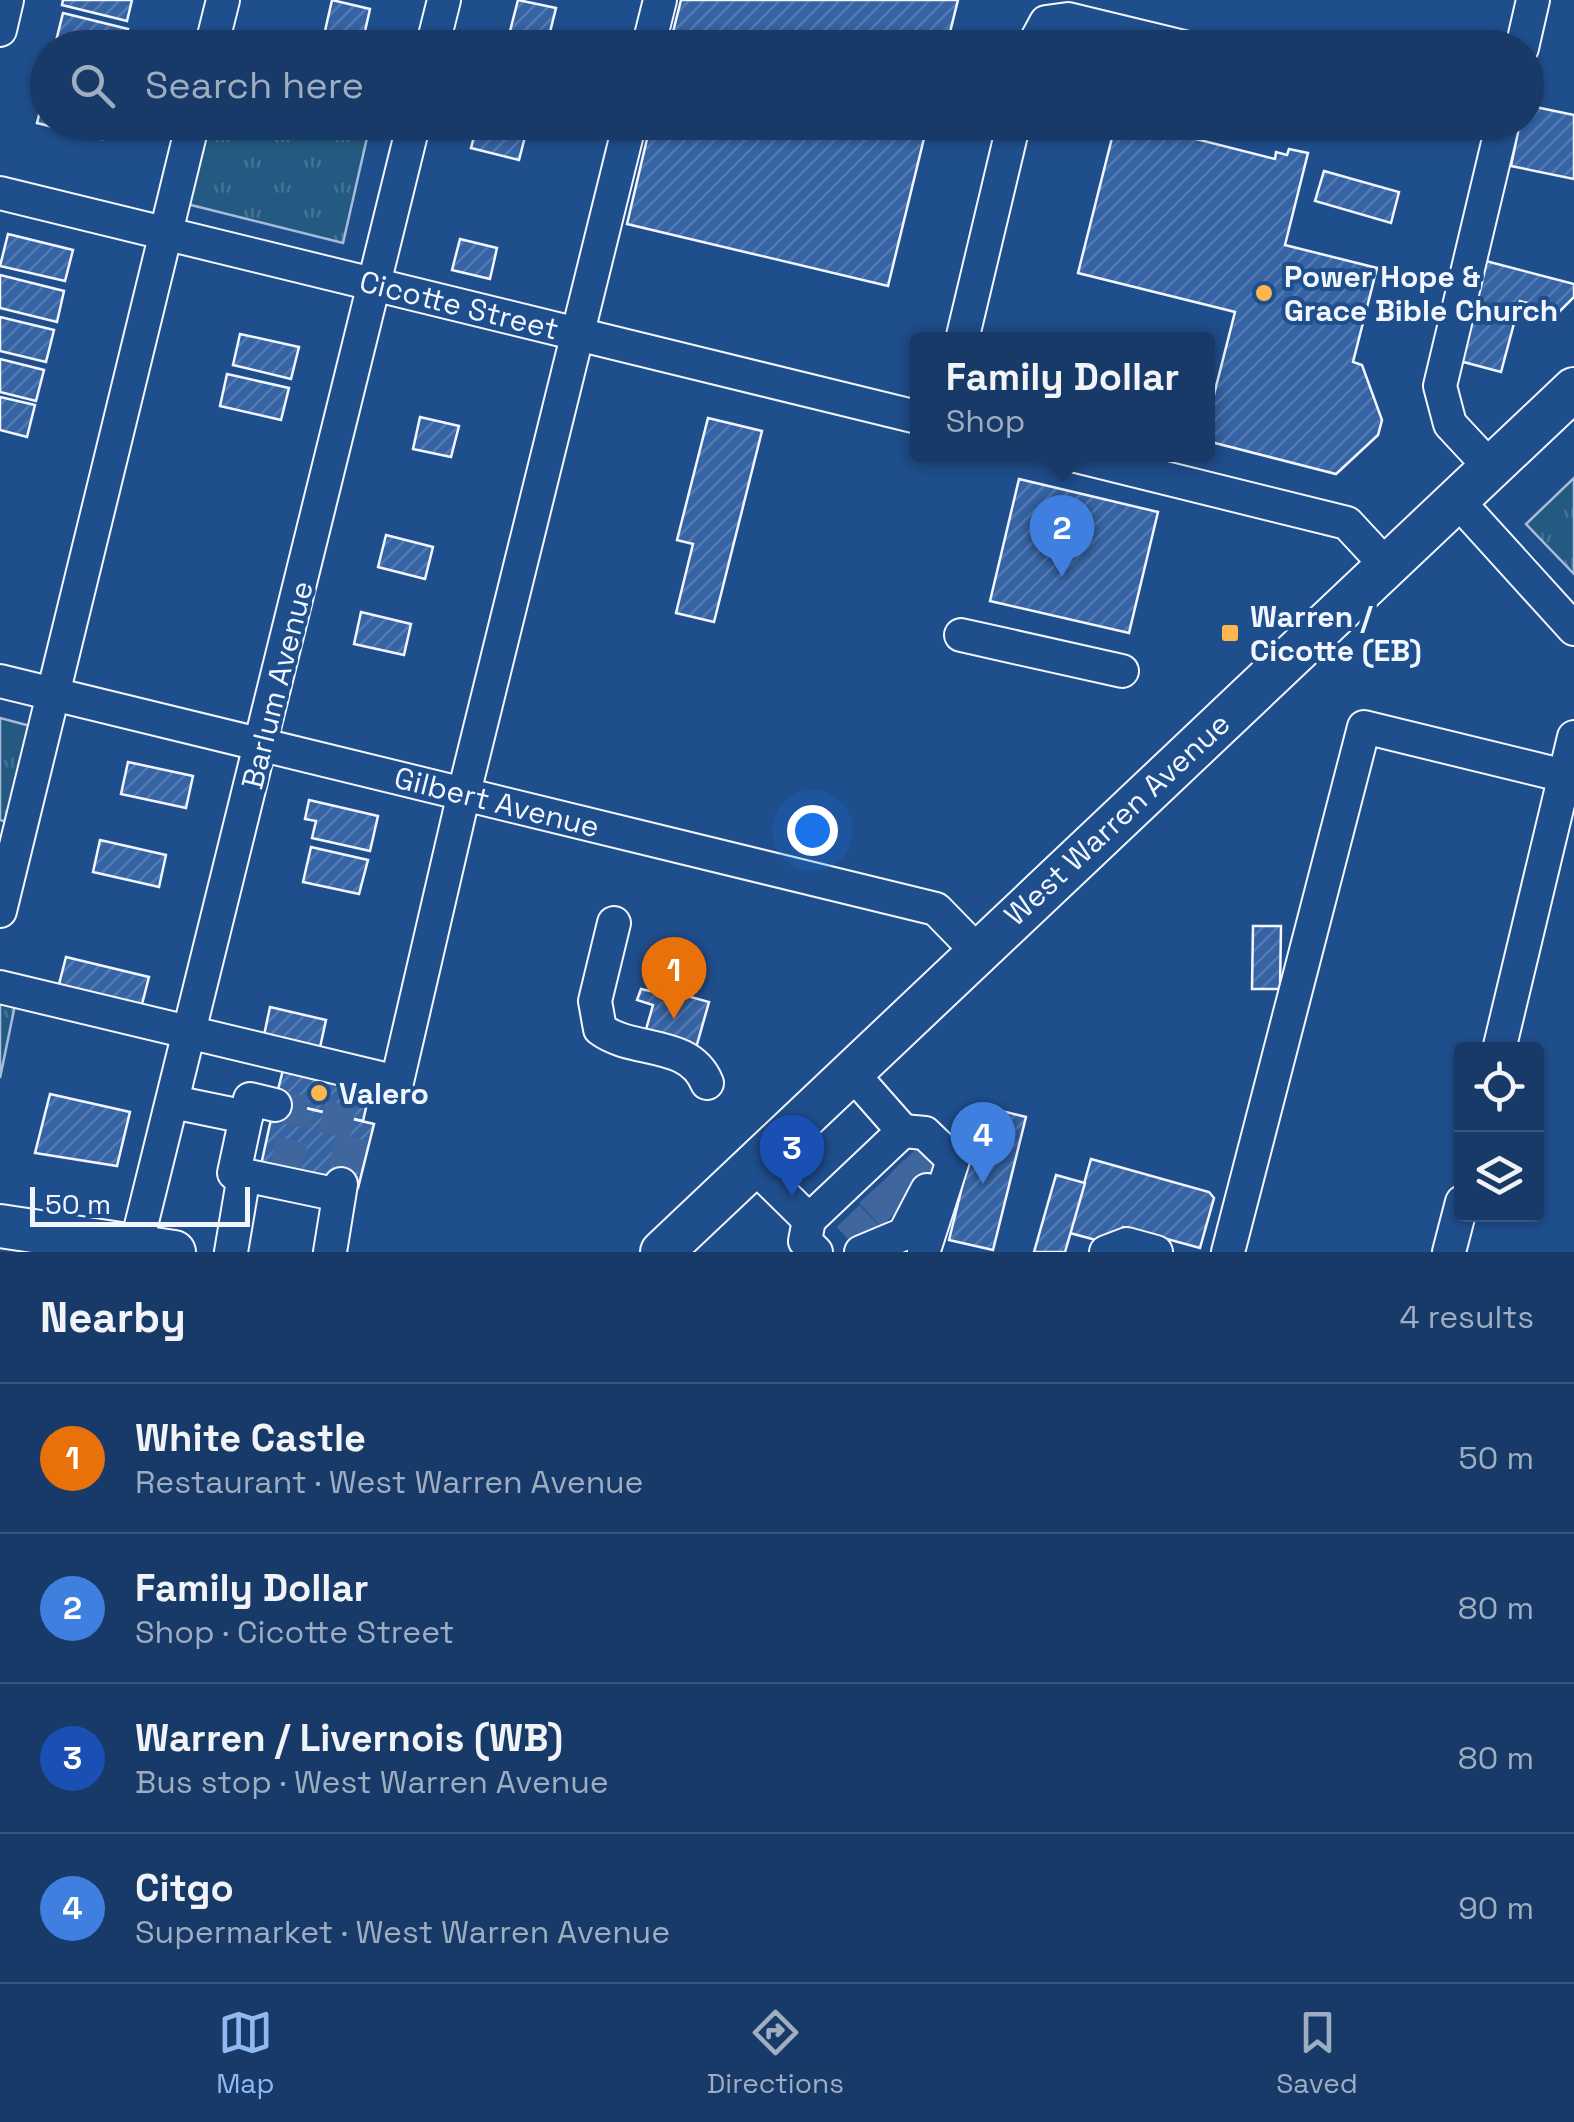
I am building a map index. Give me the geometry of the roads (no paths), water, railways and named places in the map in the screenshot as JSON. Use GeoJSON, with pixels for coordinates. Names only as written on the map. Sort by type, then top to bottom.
{"type":"FeatureCollection","features":[{"type":"Feature","properties":{"kind":"main road","name":"West Warren Avenue"},"geometry":{"type":"LineString","coordinates":[[662,1252],[1574,389]]}},
{"type":"Feature","properties":{"kind":"main road"},"geometry":{"type":"LineString","coordinates":[[0,1226],[155,1249]]}},
{"type":"Feature","properties":{"kind":"street"},"geometry":{"type":"LineString","coordinates":[[0,30],[7,0]]}},
{"type":"Feature","properties":{"kind":"street"},"geometry":{"type":"LineString","coordinates":[[216,30],[223,0]]}},
{"type":"Feature","properties":{"kind":"street"},"geometry":{"type":"LineString","coordinates":[[436,30],[444,0]]}},
{"type":"Feature","properties":{"kind":"street"},"geometry":{"type":"LineString","coordinates":[[652,30],[660,0]]}},
{"type":"Feature","properties":{"kind":"street"},"geometry":{"type":"LineString","coordinates":[[1526,30],[1533,0]]}},
{"type":"Feature","properties":{"kind":"street"},"geometry":{"type":"LineString","coordinates":[[1042,30],[1046,22],[1068,20],[1111,30]]}},
{"type":"Feature","properties":{"kind":"street"},"geometry":{"type":"LineString","coordinates":[[0,911],[189,140]]}},
{"type":"Feature","properties":{"kind":"street","name":"Barlum Avenue"},"geometry":{"type":"LineString","coordinates":[[155,1249],[174,1102],[410,140]]}},
{"type":"Feature","properties":{"kind":"street"},"geometry":{"type":"LineString","coordinates":[[0,986],[397,1082],[626,140]]}},
{"type":"Feature","properties":{"kind":"street"},"geometry":{"type":"LineString","coordinates":[[964,332],[1010,140]]}},
{"type":"Feature","properties":{"kind":"street"},"geometry":{"type":"LineString","coordinates":[[1491,468],[1450,424],[1440,386],[1499,140]]}},
{"type":"Feature","properties":{"kind":"street","name":"Cicotte Street"},"geometry":{"type":"LineString","coordinates":[[0,194],[910,415]]}},
{"type":"Feature","properties":{"kind":"street"},"geometry":{"type":"LineString","coordinates":[[1100,462],[1347,523],[1386,565]]}},
{"type":"Feature","properties":{"kind":"street"},"geometry":{"type":"LineString","coordinates":[[1456,499],[1574,629]]}},
{"type":"Feature","properties":{"kind":"street"},"geometry":{"type":"LineString","coordinates":[[961,635],[1122,671]]}},
{"type":"Feature","properties":{"kind":"street","name":"Gilbert Avenue"},"geometry":{"type":"LineString","coordinates":[[0,682],[936,909],[977,951]]}},
{"type":"Feature","properties":{"kind":"street"},"geometry":{"type":"LineString","coordinates":[[1228,1252],[1364,726],[1565,776]]}},
{"type":"Feature","properties":{"kind":"street"},"geometry":{"type":"LineString","coordinates":[[1501,1042],[1574,738]]}},
{"type":"Feature","properties":{"kind":"street"},"geometry":{"type":"LineString","coordinates":[[614,923],[595,1001],[600,1029],[611,1037],[686,1057],[707,1082]]}},
{"type":"Feature","properties":{"kind":"street"},"geometry":{"type":"LineString","coordinates":[[851,1072],[879,1208]]}},
{"type":"Feature","properties":{"kind":"street"},"geometry":{"type":"LineString","coordinates":[[174,1102],[260,1111],[234,1173],[283,1177],[330,1187],[330,1252]]}},
{"type":"Feature","properties":{"kind":"street"},"geometry":{"type":"LineString","coordinates":[[753,1165],[879,1208]]}},
{"type":"Feature","properties":{"kind":"street"},"geometry":{"type":"LineString","coordinates":[[231,1252],[244,1175]]}},
{"type":"Feature","properties":{"kind":"street"},"geometry":{"type":"LineString","coordinates":[[1450,1252],[1457,1222]]}},
{"type":"Feature","properties":{"kind":"street"},"geometry":{"type":"LineString","coordinates":[[1106,1252],[1127,1244],[1156,1252]]}},
{"type":"Feature","properties":{"kind":"tunnel"},"geometry":{"type":"LineString","coordinates":[[275,1105],[355,1124],[341,1184]]}},
{"type":"Feature","properties":{"kind":"tunnel"},"geometry":{"type":"LineString","coordinates":[[285,1171],[299,1110]]}},
{"type":"Feature","properties":{"kind":"tunnel"},"geometry":{"type":"LineString","coordinates":[[911,1154],[934,1177]]}},
{"type":"Feature","properties":{"kind":"tunnel"},"geometry":{"type":"LineString","coordinates":[[893,1171],[917,1194]]}},
{"type":"Feature","properties":{"kind":"tunnel"},"geometry":{"type":"LineString","coordinates":[[871,1192],[894,1217]]}},
{"type":"Feature","properties":{"kind":"tunnel"},"geometry":{"type":"LineString","coordinates":[[848,1216],[870,1239]]}},
{"type":"Feature","properties":{"kind":"place","name":"Power Hope & Grace Bible Church"},"geometry":{"type":"Point","coordinates":[1264,293]}},
{"type":"Feature","properties":{"kind":"place","name":"Family Dollar"},"geometry":{"type":"Point","coordinates":[1062,577]}},
{"type":"Feature","properties":{"kind":"place","name":"Warren / Cicotte (EB)"},"geometry":{"type":"Point","coordinates":[1230,633]}},
{"type":"Feature","properties":{"kind":"place","name":"White Castle"},"geometry":{"type":"Point","coordinates":[674,1019]}},
{"type":"Feature","properties":{"kind":"place","name":"Valero"},"geometry":{"type":"Point","coordinates":[319,1093]}},
{"type":"Feature","properties":{"kind":"place","name":"Citgo"},"geometry":{"type":"Point","coordinates":[983,1184]}},
{"type":"Feature","properties":{"kind":"place","name":"Warren / Livernois (WB)"},"geometry":{"type":"Point","coordinates":[792,1197]}}]}
